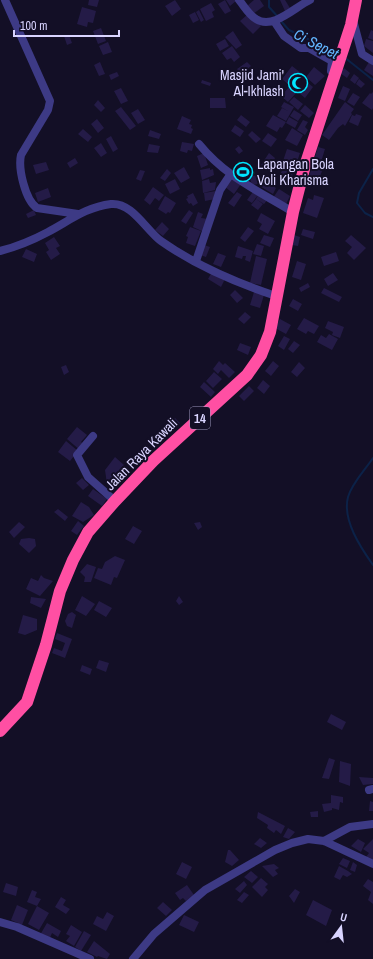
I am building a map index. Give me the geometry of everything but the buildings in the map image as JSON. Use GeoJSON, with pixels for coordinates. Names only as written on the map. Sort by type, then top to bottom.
{"type":"FeatureCollection","features":[{"type":"Feature","properties":{"kind":"highway","name":"14"},"geometry":{"type":"LineString","coordinates":[[353,19],[356,0]]}},
{"type":"Feature","properties":{"kind":"highway","name":"Jalan Raya Kawali"},"geometry":{"type":"LineString","coordinates":[[0,731],[27,702],[46,645],[60,591],[73,560],[88,532],[114,501],[170,444],[232,390],[254,367],[266,344],[270,332],[293,212],[353,19]]}},
{"type":"Feature","properties":{"kind":"street"},"geometry":{"type":"LineString","coordinates":[[5,0],[50,101],[48,110],[21,155],[20,162],[25,189],[32,205],[37,208],[78,214]]}},
{"type":"Feature","properties":{"kind":"street"},"geometry":{"type":"LineString","coordinates":[[239,0],[256,19],[267,22],[277,19],[310,0]]}},
{"type":"Feature","properties":{"kind":"street"},"geometry":{"type":"LineString","coordinates":[[277,19],[284,36],[301,48],[309,48],[332,61],[331,71],[335,75]]}},
{"type":"Feature","properties":{"kind":"street"},"geometry":{"type":"LineString","coordinates":[[353,19],[362,54],[373,61]]}},
{"type":"Feature","properties":{"kind":"street"},"geometry":{"type":"LineString","coordinates":[[200,144],[218,165],[230,175],[293,212]]}},
{"type":"Feature","properties":{"kind":"street"},"geometry":{"type":"LineString","coordinates":[[196,261],[220,190],[230,175]]}},
{"type":"Feature","properties":{"kind":"street"},"geometry":{"type":"LineString","coordinates":[[0,251],[18,246],[48,232],[86,210],[111,204],[121,206],[130,211],[161,240],[196,261],[244,285],[276,296]]}},
{"type":"Feature","properties":{"kind":"street"},"geometry":{"type":"LineString","coordinates":[[93,436],[77,455],[88,477],[114,501]]}},
{"type":"Feature","properties":{"kind":"street"},"geometry":{"type":"LineString","coordinates":[[324,841],[350,827],[373,824]]}},
{"type":"Feature","properties":{"kind":"street"},"geometry":{"type":"LineString","coordinates":[[133,959],[154,934],[205,890],[281,848],[308,839],[324,841],[373,864]]}},
{"type":"Feature","properties":{"kind":"street"},"geometry":{"type":"LineString","coordinates":[[0,922],[17,927],[90,959]]}},
{"type":"Feature","properties":{"kind":"green space","name":"Lapangan Bola Voli Kharisma"},"geometry":{"type":"Polygon","coordinates":[[[239,161],[255,173],[247,183],[231,171],[239,161]]]}},
{"type":"Feature","properties":{"kind":"waterway","name":"Ci Sepet"},"geometry":{"type":"LineString","coordinates":[[269,0],[269,7],[278,17]]}},
{"type":"Feature","properties":{"kind":"waterway","name":"Ci Sepet"},"geometry":{"type":"LineString","coordinates":[[281,21],[289,30],[337,53]]}},
{"type":"Feature","properties":{"kind":"waterway","name":"Ci Sepet"},"geometry":{"type":"LineString","coordinates":[[344,57],[373,80]]}},
{"type":"Feature","properties":{"kind":"waterway","name":"Ci Sepet"},"geometry":{"type":"LineString","coordinates":[[373,169],[359,193],[357,203],[365,213],[373,217]]}},
{"type":"Feature","properties":{"kind":"waterway","name":"Ci Sepet"},"geometry":{"type":"LineString","coordinates":[[373,458],[352,487],[348,497],[347,506],[350,524],[358,542],[373,565]]}},
{"type":"Feature","properties":{"kind":"place","name":"Masjid Jami' Al-Ikhlash"},"geometry":{"type":"Point","coordinates":[298,83]}},
{"type":"Feature","properties":{"kind":"place","name":"Lapangan Bola Voli Kharisma"},"geometry":{"type":"Point","coordinates":[243,172]}}]}
